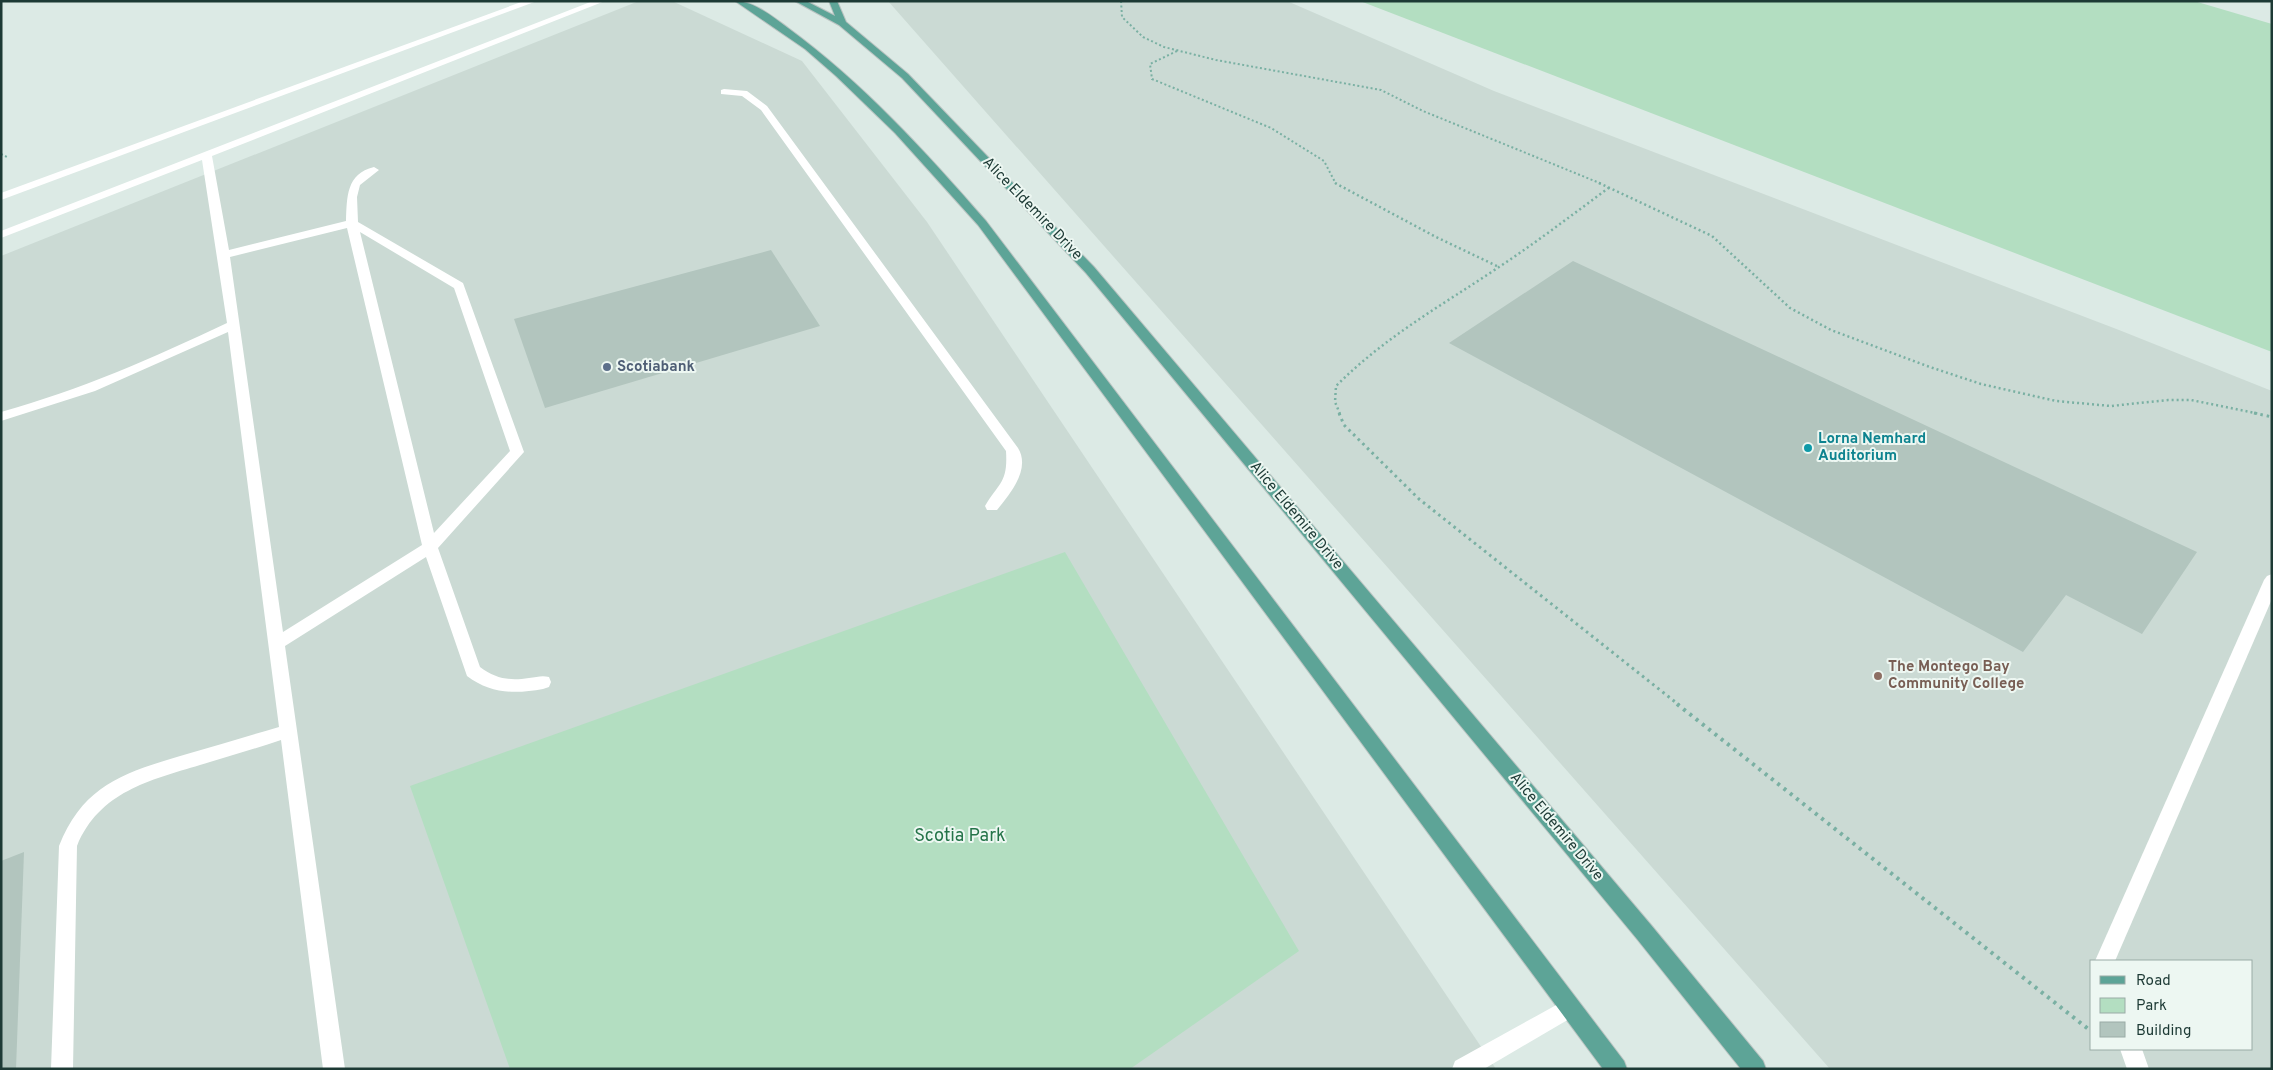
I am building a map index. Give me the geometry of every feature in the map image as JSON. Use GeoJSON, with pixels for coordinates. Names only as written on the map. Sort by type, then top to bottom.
{"type":"FeatureCollection","features":[{"type":"Feature","properties":{"kind":"main road"},"geometry":{"type":"LineString","coordinates":[[739,1],[765,16],[828,62],[915,146],[982,223],[1616,1069]]}},
{"type":"Feature","properties":{"kind":"main road","name":"Alice Eldemire Drive"},"geometry":{"type":"LineString","coordinates":[[799,1],[842,24],[905,76],[1090,270],[1644,932],[1755,1069]]}},
{"type":"Feature","properties":{"kind":"main road"},"geometry":{"type":"LineString","coordinates":[[833,1],[842,24]]}},
{"type":"Feature","properties":{"kind":"lane"},"geometry":{"type":"LineString","coordinates":[[1,197],[533,1]]}},
{"type":"Feature","properties":{"kind":"lane"},"geometry":{"type":"LineString","coordinates":[[1,235],[601,1]]}},
{"type":"Feature","properties":{"kind":"lane"},"geometry":{"type":"LineString","coordinates":[[724,92],[744,93],[764,108],[1013,451],[1015,470],[1009,488],[992,506]]}},
{"type":"Feature","properties":{"kind":"lane"},"geometry":{"type":"LineString","coordinates":[[207,156],[224,255],[334,1069]]}},
{"type":"Feature","properties":{"kind":"lane"},"geometry":{"type":"LineString","coordinates":[[374,170],[359,177],[352,186],[352,223],[430,547],[473,671],[484,680],[501,686],[521,687],[543,682]]}},
{"type":"Feature","properties":{"kind":"lane"},"geometry":{"type":"LineString","coordinates":[[224,255],[352,223],[459,286],[517,452],[430,547],[276,644]]}},
{"type":"Feature","properties":{"kind":"lane"},"geometry":{"type":"LineString","coordinates":[[1,417],[50,404],[101,385],[233,325]]}},
{"type":"Feature","properties":{"kind":"lane"},"geometry":{"type":"LineString","coordinates":[[2105,960],[2272,580]]}},
{"type":"Feature","properties":{"kind":"lane"},"geometry":{"type":"LineString","coordinates":[[62,1069],[68,846],[72,831],[83,815],[116,787],[136,777],[288,731]]}},
{"type":"Feature","properties":{"kind":"lane"},"geometry":{"type":"LineString","coordinates":[[1463,1069],[1570,1008]]}},
{"type":"Feature","properties":{"kind":"lane"},"geometry":{"type":"LineString","coordinates":[[2131,1050],[2138,1069]]}},
{"type":"Feature","properties":{"kind":"path"},"geometry":{"type":"LineString","coordinates":[[1121,1],[1122,16],[1143,37],[1164,47],[1216,60],[1381,90],[1423,111],[1610,187],[1712,236],[1790,308],[1831,330],[1936,369],[1981,384],[2056,401],[2111,406],[2168,400],[2191,400],[2272,417]]}},
{"type":"Feature","properties":{"kind":"path"},"geometry":{"type":"LineString","coordinates":[[1178,51],[1150,64],[1152,79],[1271,128],[1324,161],[1336,184],[1436,237],[1499,267]]}},
{"type":"Feature","properties":{"kind":"path"},"geometry":{"type":"LineString","coordinates":[[1610,187],[1499,267],[1420,316],[1357,365],[1336,386],[1335,402],[1344,425],[1419,499],[2090,1030]]}},
{"type":"Feature","properties":{"kind":"shaded area"},"geometry":{"type":"Polygon","coordinates":[[[639,1],[672,1],[802,61],[927,222],[1496,1069],[1,1069],[1,256],[639,1]]]}},
{"type":"Feature","properties":{"kind":"shaded area","name":"The Montego Bay Community College"},"geometry":{"type":"Polygon","coordinates":[[[888,1],[1287,1],[1494,91],[2119,330],[2272,391],[2272,1069],[1830,1069],[888,1]]]}},
{"type":"Feature","properties":{"kind":"green space"},"geometry":{"type":"Polygon","coordinates":[[[1360,1],[2194,1],[2272,24],[2272,352],[1360,1]]]}},
{"type":"Feature","properties":{"kind":"green space","name":"Scotia Park"},"geometry":{"type":"Polygon","coordinates":[[[1065,552],[1299,951],[1130,1069],[510,1069],[410,786],[1065,552]]]}},
{"type":"Feature","properties":{"kind":"building","name":"Scotiabank"},"geometry":{"type":"Polygon","coordinates":[[[771,250],[820,326],[545,408],[514,319],[771,250]]]}},
{"type":"Feature","properties":{"kind":"building","name":"Lorna Nemhard Auditorium"},"geometry":{"type":"Polygon","coordinates":[[[1573,261],[2197,552],[2142,634],[2066,595],[2023,652],[1449,343],[1573,261]]]}},
{"type":"Feature","properties":{"kind":"building"},"geometry":{"type":"Polygon","coordinates":[[[24,852],[16,1069],[1,1069],[1,861],[24,852]]]}},
{"type":"Feature","properties":{"kind":"place","name":"Scotiabank"},"geometry":{"type":"Point","coordinates":[607,367]}},
{"type":"Feature","properties":{"kind":"place","name":"Lorna Nemhard Auditorium"},"geometry":{"type":"Point","coordinates":[1808,448]}},
{"type":"Feature","properties":{"kind":"place","name":"The Montego Bay Community College"},"geometry":{"type":"Point","coordinates":[1878,676]}}]}
